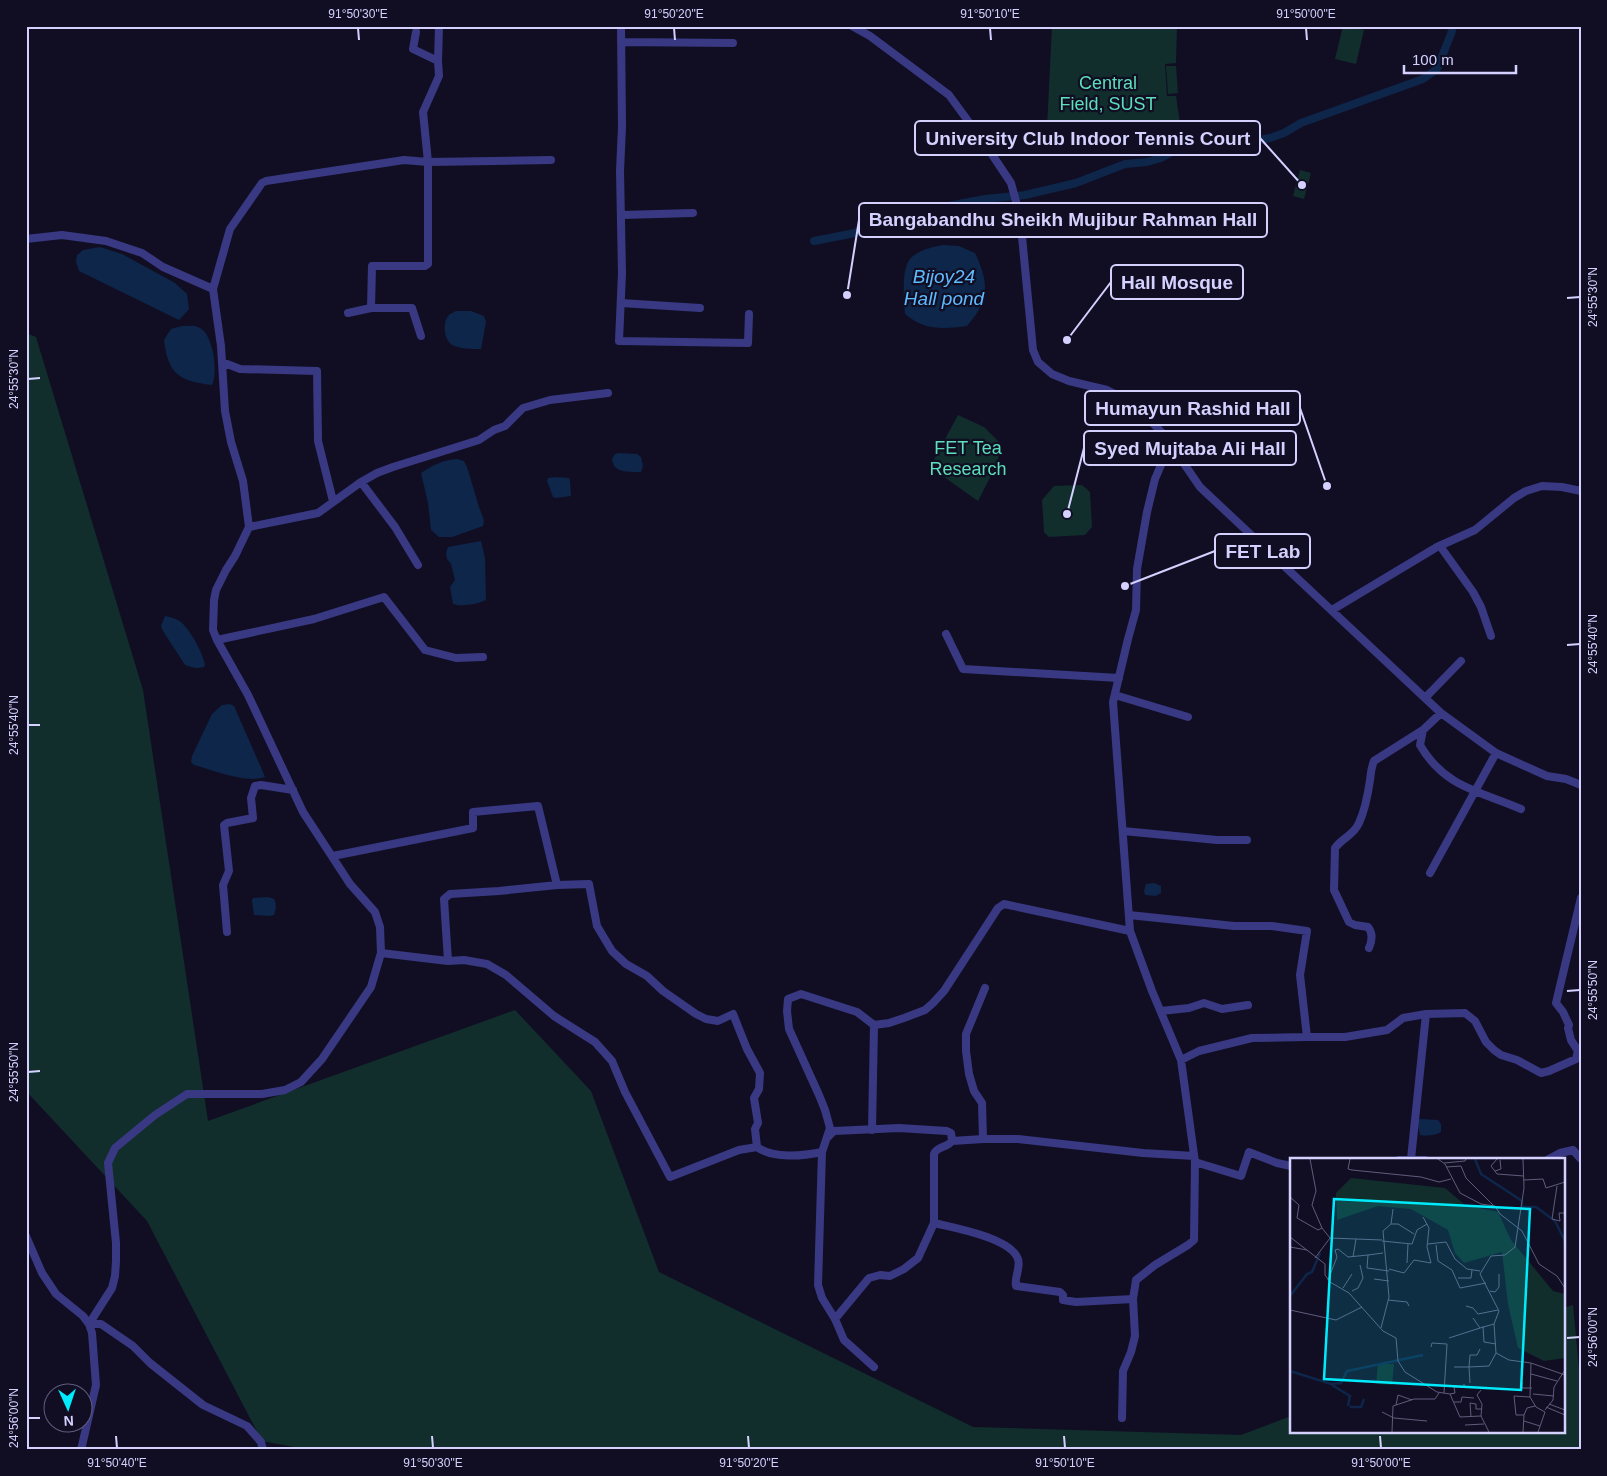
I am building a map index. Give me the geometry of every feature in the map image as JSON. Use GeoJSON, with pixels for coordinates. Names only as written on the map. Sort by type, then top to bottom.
{"type":"FeatureCollection","features":[{"type":"Feature","properties":{"kind":"street"},"geometry":{"type":"LineString","coordinates":[[371,308],[372,266],[425,266],[428,264],[428,162],[423,112],[440,76],[438,61],[439,26]]}},
{"type":"Feature","properties":{"kind":"street"},"geometry":{"type":"LineString","coordinates":[[621,26],[622,127],[620,171],[622,215],[619,341],[748,343],[749,314]]}},
{"type":"Feature","properties":{"kind":"street"},"geometry":{"type":"LineString","coordinates":[[852,26],[870,36],[948,96],[985,144],[1011,183],[1020,216],[1032,342],[1038,362],[1047,371],[1060,378],[1107,390],[1123,398],[1147,417],[1170,444],[1200,487],[1441,713],[1496,753],[1547,776],[1566,779],[1581,785]]}},
{"type":"Feature","properties":{"kind":"street"},"geometry":{"type":"LineString","coordinates":[[416,32],[413,49],[438,61]]}},
{"type":"Feature","properties":{"kind":"street"},"geometry":{"type":"LineString","coordinates":[[621,42],[733,43]]}},
{"type":"Feature","properties":{"kind":"street"},"geometry":{"type":"LineString","coordinates":[[89,1324],[112,1288],[115,1276],[116,1243],[108,1163],[115,1148],[155,1115],[187,1094],[262,1094],[285,1090],[301,1082],[322,1058],[371,988],[381,953],[380,927],[374,912],[350,884],[303,812],[248,695],[213,630],[216,590],[249,527],[243,481],[228,426],[224,400],[222,362],[213,290],[230,229],[266,181],[404,160],[428,162],[551,160]]}},
{"type":"Feature","properties":{"kind":"street"},"geometry":{"type":"LineString","coordinates":[[622,215],[693,213]]}},
{"type":"Feature","properties":{"kind":"street"},"geometry":{"type":"LineString","coordinates":[[26,239],[62,235],[106,241],[142,253],[163,267],[213,290]]}},
{"type":"Feature","properties":{"kind":"street"},"geometry":{"type":"LineString","coordinates":[[621,303],[700,308]]}},
{"type":"Feature","properties":{"kind":"street"},"geometry":{"type":"LineString","coordinates":[[348,314],[371,308],[412,308],[421,336]]}},
{"type":"Feature","properties":{"kind":"street"},"geometry":{"type":"LineString","coordinates":[[222,362],[240,369],[317,371],[318,441],[333,501]]}},
{"type":"Feature","properties":{"kind":"street"},"geometry":{"type":"LineString","coordinates":[[249,527],[318,513],[361,482],[377,473],[479,440],[494,430],[505,426],[523,408],[550,400],[608,393]]}},
{"type":"Feature","properties":{"kind":"street"},"geometry":{"type":"LineString","coordinates":[[1122,1418],[1123,1371],[1135,1336],[1133,1299],[1136,1280],[1142,1274],[1194,1240],[1194,1159],[1181,1060],[1130,931],[1113,702],[1136,610],[1137,569],[1147,512],[1155,479],[1170,444]]}},
{"type":"Feature","properties":{"kind":"street"},"geometry":{"type":"LineString","coordinates":[[361,482],[395,526],[418,565]]}},
{"type":"Feature","properties":{"kind":"street"},"geometry":{"type":"LineString","coordinates":[[1332,610],[1440,546],[1475,530],[1514,498],[1526,491],[1542,486],[1562,487],[1581,491]]}},
{"type":"Feature","properties":{"kind":"street"},"geometry":{"type":"LineString","coordinates":[[1440,546],[1473,592],[1481,607],[1491,636]]}},
{"type":"Feature","properties":{"kind":"street"},"geometry":{"type":"LineString","coordinates":[[217,640],[314,619],[384,598],[424,650],[456,658],[483,657]]}},
{"type":"Feature","properties":{"kind":"street"},"geometry":{"type":"LineString","coordinates":[[946,634],[963,669],[1119,678]]}},
{"type":"Feature","properties":{"kind":"street"},"geometry":{"type":"LineString","coordinates":[[1426,698],[1461,661]]}},
{"type":"Feature","properties":{"kind":"street"},"geometry":{"type":"LineString","coordinates":[[1115,695],[1188,717]]}},
{"type":"Feature","properties":{"kind":"street"},"geometry":{"type":"LineString","coordinates":[[1369,948],[1372,937],[1369,928],[1349,922],[1334,890],[1335,848],[1338,843],[1355,831],[1359,823],[1366,801],[1371,768],[1374,761],[1423,730],[1441,713]]}},
{"type":"Feature","properties":{"kind":"street"},"geometry":{"type":"LineString","coordinates":[[1423,730],[1420,745],[1452,781],[1521,808]]}},
{"type":"Feature","properties":{"kind":"street"},"geometry":{"type":"LineString","coordinates":[[1430,873],[1496,753]]}},
{"type":"Feature","properties":{"kind":"street"},"geometry":{"type":"LineString","coordinates":[[227,932],[223,884],[228,871],[224,825],[227,822],[253,818],[251,798],[255,786],[261,785],[293,790]]}},
{"type":"Feature","properties":{"kind":"street"},"geometry":{"type":"LineString","coordinates":[[333,856],[473,828],[473,812],[538,806],[557,885]]}},
{"type":"Feature","properties":{"kind":"street"},"geometry":{"type":"LineString","coordinates":[[1123,831],[1217,840],[1247,840]]}},
{"type":"Feature","properties":{"kind":"street"},"geometry":{"type":"LineString","coordinates":[[448,961],[444,899],[450,894],[589,884],[597,926],[612,952],[696,1014],[706,1019],[718,1021],[733,1014],[747,1049],[760,1073],[759,1089],[754,1098],[758,1122],[755,1129],[757,1147],[762,1151],[799,1156],[822,1152]]}},
{"type":"Feature","properties":{"kind":"street"},"geometry":{"type":"LineString","coordinates":[[1181,1060],[1199,1051],[1252,1038],[1345,1037],[1387,1030],[1403,1018],[1426,1014],[1465,1014],[1475,1021],[1486,1042],[1501,1055],[1517,1060],[1542,1073],[1558,1068],[1576,1059],[1578,1051],[1568,1028],[1569,1024],[1556,1003],[1581,898]]}},
{"type":"Feature","properties":{"kind":"street"},"geometry":{"type":"LineString","coordinates":[[874,1367],[844,1340],[835,1318],[822,1298],[818,1285],[822,1152],[830,1128],[825,1110],[789,1029],[788,999],[801,994],[857,1012],[874,1025],[889,1023],[925,1010],[944,991],[998,908],[1004,904],[1130,931]]}},
{"type":"Feature","properties":{"kind":"street"},"geometry":{"type":"LineString","coordinates":[[1129,915],[1234,926],[1272,926],[1307,931],[1300,975],[1306,1037]]}},
{"type":"Feature","properties":{"kind":"street"},"geometry":{"type":"LineString","coordinates":[[381,953],[448,961],[464,960],[487,964],[506,974],[554,1016],[595,1042],[612,1061],[625,1092],[670,1177],[739,1150],[757,1147]]}},
{"type":"Feature","properties":{"kind":"street"},"geometry":{"type":"LineString","coordinates":[[983,1139],[982,1103],[974,1091],[966,1051],[966,1034],[985,988]]}},
{"type":"Feature","properties":{"kind":"street"},"geometry":{"type":"LineString","coordinates":[[1161,1011],[1189,1008],[1204,1003],[1222,1009],[1248,1005]]}},
{"type":"Feature","properties":{"kind":"street"},"geometry":{"type":"LineString","coordinates":[[1411,1158],[1426,1014]]}},
{"type":"Feature","properties":{"kind":"street"},"geometry":{"type":"LineString","coordinates":[[872,1130],[874,1025]]}},
{"type":"Feature","properties":{"kind":"street"},"geometry":{"type":"LineString","coordinates":[[826,1140],[834,1131],[899,1128],[947,1131],[951,1133],[952,1141]]}},
{"type":"Feature","properties":{"kind":"street"},"geometry":{"type":"LineString","coordinates":[[835,1318],[869,1278],[880,1275],[890,1276],[904,1269],[918,1258],[934,1223],[934,1154],[938,1148],[950,1144],[952,1141],[1018,1139],[1143,1152],[1194,1159],[1241,1176],[1249,1152],[1277,1163],[1290,1166]]}},
{"type":"Feature","properties":{"kind":"street"},"geometry":{"type":"LineString","coordinates":[[1551,1158],[1567,1150],[1573,1150],[1581,1159]]}},
{"type":"Feature","properties":{"kind":"street"},"geometry":{"type":"LineString","coordinates":[[934,1223],[998,1241],[1011,1250],[1018,1258],[1019,1266],[1015,1280],[1016,1286],[1060,1292],[1063,1295],[1063,1300],[1076,1302],[1133,1299]]}},
{"type":"Feature","properties":{"kind":"street"},"geometry":{"type":"LineString","coordinates":[[26,1236],[42,1274],[56,1294],[83,1316],[89,1324],[92,1333],[96,1385],[81,1450]]}},
{"type":"Feature","properties":{"kind":"street"},"geometry":{"type":"LineString","coordinates":[[89,1324],[101,1324],[133,1346],[150,1363],[203,1405],[247,1426],[261,1442],[263,1450]]}},
{"type":"Feature","properties":{"kind":"green space","name":"Central Field, SUST"},"geometry":{"type":"Polygon","coordinates":[[[1052,26],[1177,26],[1176,63],[1165,64],[1167,96],[1176,96],[1180,123],[1179,147],[1170,150],[1044,156],[1052,26]]]}},
{"type":"Feature","properties":{"kind":"green space"},"geometry":{"type":"Polygon","coordinates":[[[1343,26],[1364,30],[1356,64],[1335,59],[1343,26]]]}},
{"type":"Feature","properties":{"kind":"green space"},"geometry":{"type":"Polygon","coordinates":[[[1166,66],[1176,66],[1178,93],[1168,94],[1166,66]]]}},
{"type":"Feature","properties":{"kind":"green space"},"geometry":{"type":"Polygon","coordinates":[[[1300,170],[1311,173],[1304,199],[1293,196],[1300,170]]]}},
{"type":"Feature","properties":{"kind":"green space"},"geometry":{"type":"Polygon","coordinates":[[[26,333],[36,337],[143,690],[208,1121],[515,1010],[591,1091],[659,1272],[973,1427],[1241,1435],[1290,1416],[1290,1434],[1564,1434],[1564,1308],[1573,1305],[1581,1390],[1581,1450],[310,1450],[262,1441],[147,1221],[26,1091],[26,333]]]}},
{"type":"Feature","properties":{"kind":"green space","name":"FET Tea Research"},"geometry":{"type":"Polygon","coordinates":[[[958,415],[984,427],[1002,445],[995,468],[978,501],[930,467],[958,415]]]}},
{"type":"Feature","properties":{"kind":"green space"},"geometry":{"type":"Polygon","coordinates":[[[1082,485],[1090,492],[1092,527],[1085,535],[1049,537],[1044,532],[1042,500],[1054,486],[1082,485]]]}},
{"type":"Feature","properties":{"kind":"water","name":"Bijoy24 Hall pond"},"geometry":{"type":"Polygon","coordinates":[[[943,245],[959,246],[975,253],[983,273],[985,291],[983,299],[975,317],[967,326],[934,328],[912,320],[905,314],[904,285],[907,264],[913,256],[921,251],[943,245]]]}},
{"type":"Feature","properties":{"kind":"water"},"geometry":{"type":"Polygon","coordinates":[[[100,247],[122,254],[175,283],[187,294],[189,309],[179,320],[79,271],[76,262],[77,255],[83,250],[100,247]]]}},
{"type":"Feature","properties":{"kind":"water"},"geometry":{"type":"Polygon","coordinates":[[[456,311],[471,311],[484,316],[486,322],[481,349],[459,347],[449,343],[445,322],[449,315],[456,311]]]}},
{"type":"Feature","properties":{"kind":"water"},"geometry":{"type":"Polygon","coordinates":[[[182,326],[198,327],[208,337],[213,354],[215,372],[212,385],[183,378],[172,368],[164,340],[171,329],[182,326]]]}},
{"type":"Feature","properties":{"kind":"water"},"geometry":{"type":"Polygon","coordinates":[[[615,454],[637,454],[641,457],[643,466],[641,472],[622,471],[615,467],[612,459],[615,454]]]}},
{"type":"Feature","properties":{"kind":"water"},"geometry":{"type":"Polygon","coordinates":[[[457,459],[464,461],[467,467],[484,520],[483,526],[452,537],[439,537],[431,530],[428,503],[421,473],[438,463],[457,459]]]}},
{"type":"Feature","properties":{"kind":"water"},"geometry":{"type":"Polygon","coordinates":[[[548,478],[569,478],[571,496],[553,497],[547,481],[548,478]]]}},
{"type":"Feature","properties":{"kind":"water"},"geometry":{"type":"Polygon","coordinates":[[[481,541],[485,558],[486,600],[470,605],[453,604],[450,587],[455,580],[451,564],[447,559],[448,547],[481,541]]]}},
{"type":"Feature","properties":{"kind":"water"},"geometry":{"type":"Polygon","coordinates":[[[165,616],[178,620],[185,626],[199,649],[205,666],[198,668],[185,665],[163,631],[161,626],[165,616]]]}},
{"type":"Feature","properties":{"kind":"water"},"geometry":{"type":"Polygon","coordinates":[[[230,704],[234,706],[265,777],[257,779],[239,778],[194,765],[191,762],[212,714],[222,705],[230,704]]]}},
{"type":"Feature","properties":{"kind":"water"},"geometry":{"type":"Polygon","coordinates":[[[1154,883],[1161,886],[1161,893],[1156,896],[1145,895],[1146,884],[1154,883]]]}},
{"type":"Feature","properties":{"kind":"water"},"geometry":{"type":"Polygon","coordinates":[[[268,897],[275,901],[274,915],[254,915],[253,898],[268,897]]]}},
{"type":"Feature","properties":{"kind":"water"},"geometry":{"type":"Polygon","coordinates":[[[1420,1119],[1438,1120],[1441,1124],[1441,1132],[1420,1135],[1417,1121],[1420,1119]]]}},
{"type":"Feature","properties":{"kind":"waterway"},"geometry":{"type":"LineString","coordinates":[[814,241],[855,233],[871,223],[927,210],[985,199],[1025,195],[1076,183],[1125,164],[1147,162],[1172,152],[1217,148],[1270,138],[1284,133],[1301,123],[1423,79],[1437,69],[1453,26]]}},
{"type":"Feature","properties":{"kind":"place","name":"University Club Indoor Tennis Court"},"geometry":{"type":"Point","coordinates":[1302,185]}},
{"type":"Feature","properties":{"kind":"place","name":"Bangabandhu Sheikh Mujibur Rahman Hall"},"geometry":{"type":"Point","coordinates":[847,295]}},
{"type":"Feature","properties":{"kind":"place","name":"Hall Mosque"},"geometry":{"type":"Point","coordinates":[1067,340]}},
{"type":"Feature","properties":{"kind":"place","name":"Humayun Rashid Hall"},"geometry":{"type":"Point","coordinates":[1327,486]}},
{"type":"Feature","properties":{"kind":"place","name":"Syed Mujtaba Ali Hall"},"geometry":{"type":"Point","coordinates":[1067,514]}},
{"type":"Feature","properties":{"kind":"place","name":"FET Lab"},"geometry":{"type":"Point","coordinates":[1125,586]}}]}
